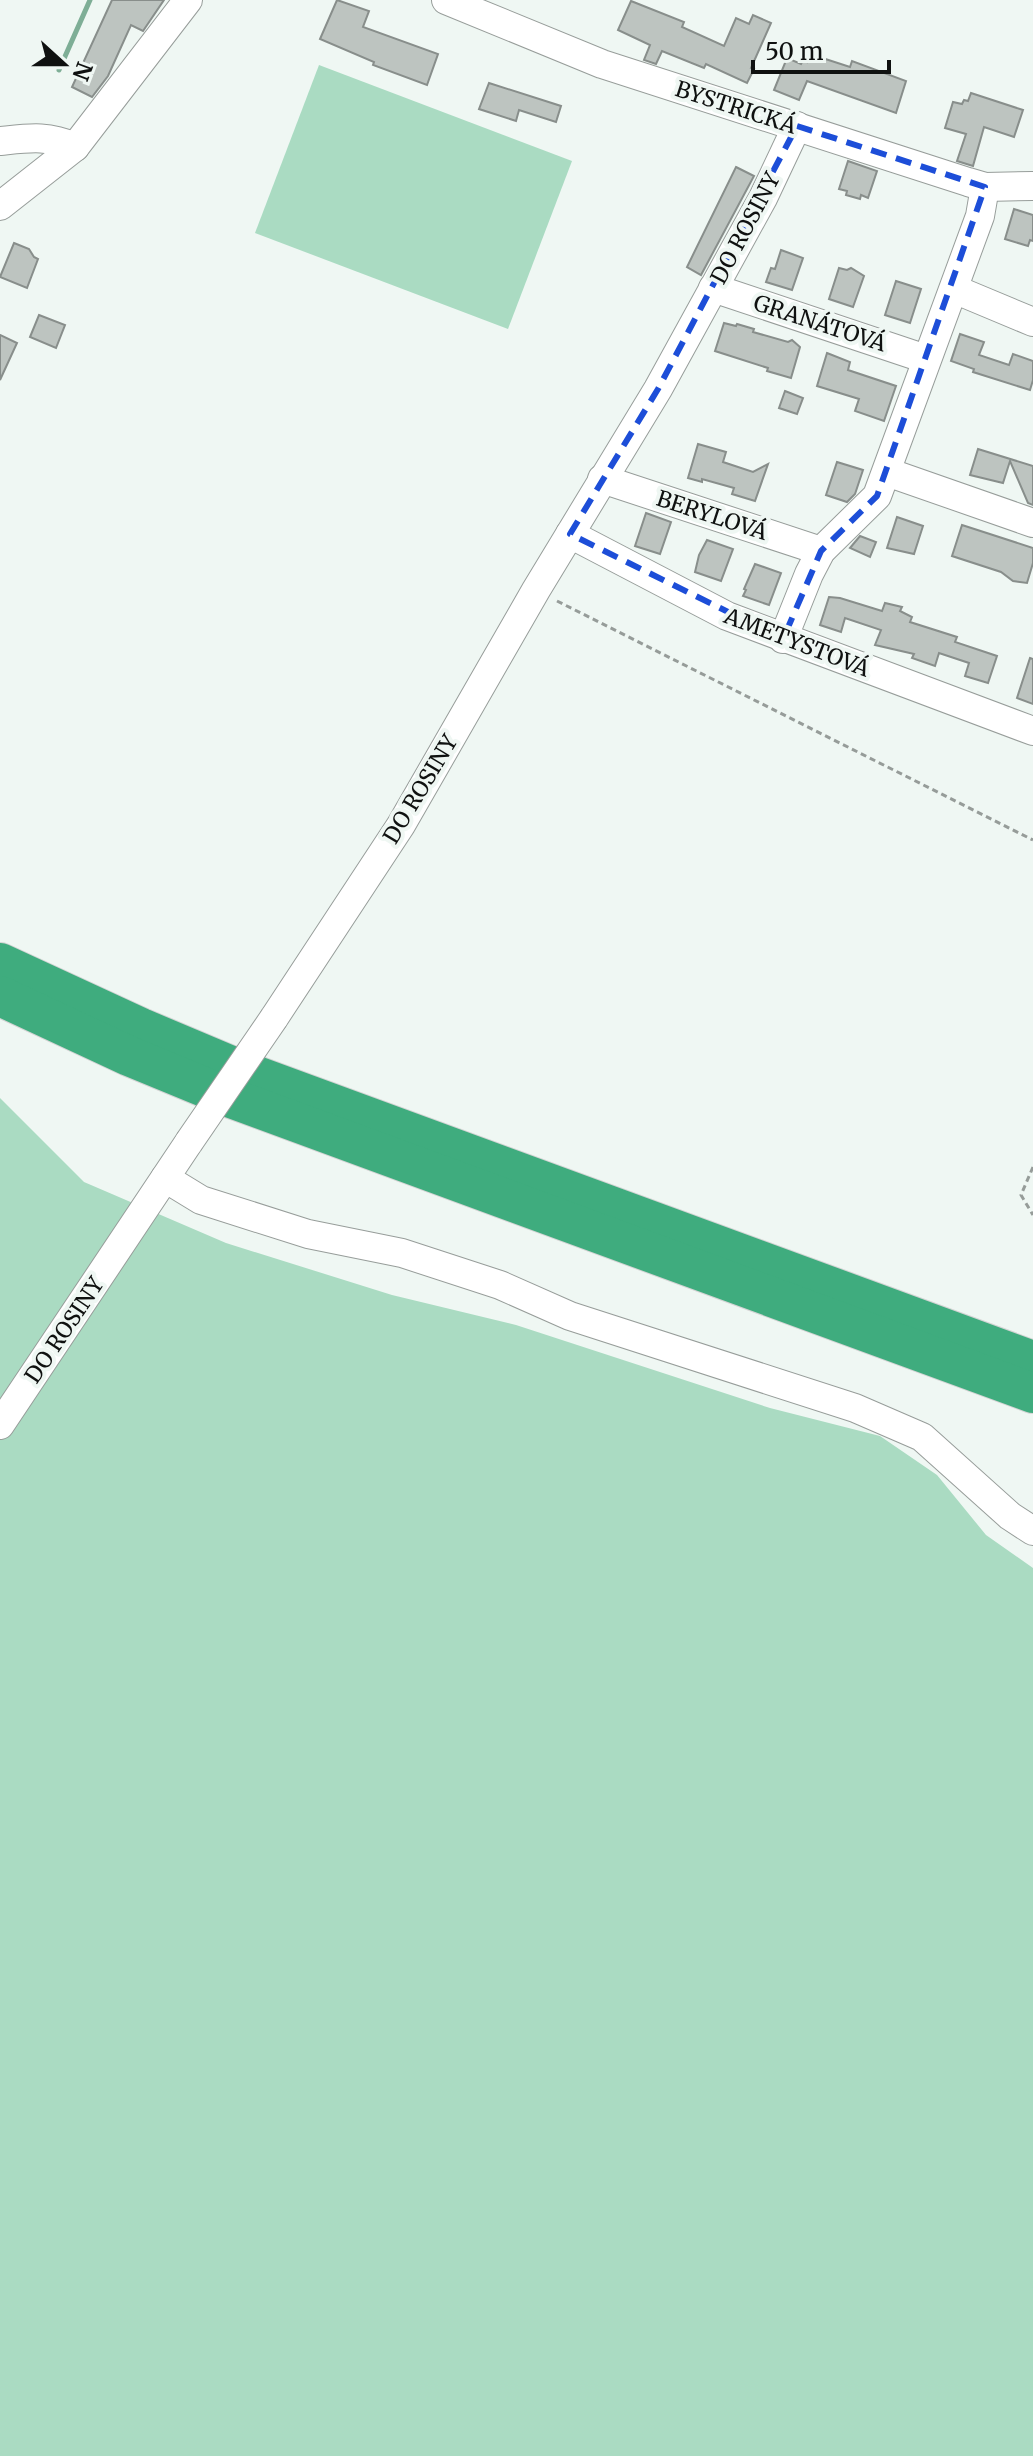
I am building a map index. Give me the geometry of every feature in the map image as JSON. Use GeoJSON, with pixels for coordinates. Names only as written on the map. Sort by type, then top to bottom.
{"type":"FeatureCollection","features":[{"type":"Feature","properties":{"kind":"highway"},"geometry":{"type":"LineString","coordinates":[[0,963],[243,1071],[1033,1361]]}},
{"type":"Feature","properties":{"kind":"highway"},"geometry":{"type":"LineString","coordinates":[[0,996],[129,1056],[231,1098],[1033,1393]]}},
{"type":"Feature","properties":{"kind":"street","name":"BYSTRICKÁ"},"geometry":{"type":"LineString","coordinates":[[446,0],[602,64],[985,187],[1033,186]]}},
{"type":"Feature","properties":{"kind":"street"},"geometry":{"type":"LineString","coordinates":[[0,206],[75,147],[186,1]]}},
{"type":"Feature","properties":{"kind":"street","name":"DO ROSINY"},"geometry":{"type":"LineString","coordinates":[[0,1425],[401,825],[536,590],[658,389],[763,198],[797,126]]}},
{"type":"Feature","properties":{"kind":"street"},"geometry":{"type":"LineString","coordinates":[[0,141],[38,137],[55,139],[75,147]]}},
{"type":"Feature","properties":{"kind":"street"},"geometry":{"type":"LineString","coordinates":[[783,639],[821,551],[877,496],[980,216],[985,187]]}},
{"type":"Feature","properties":{"kind":"street","name":"GRANÁTOVÁ"},"geometry":{"type":"LineString","coordinates":[[713,288],[926,359]]}},
{"type":"Feature","properties":{"kind":"street"},"geometry":{"type":"LineString","coordinates":[[954,289],[1033,322]]}},
{"type":"Feature","properties":{"kind":"street"},"geometry":{"type":"LineString","coordinates":[[887,472],[1033,523]]}},
{"type":"Feature","properties":{"kind":"street","name":"BERYLOVÁ"},"geometry":{"type":"LineString","coordinates":[[602,479],[821,551]]}},
{"type":"Feature","properties":{"kind":"street","name":"AMETYSTOVÁ"},"geometry":{"type":"LineString","coordinates":[[570,534],[727,616],[1033,731]]}},
{"type":"Feature","properties":{"kind":"street"},"geometry":{"type":"LineString","coordinates":[[165,1178],[201,1200],[308,1234],[402,1253],[500,1285],[570,1316],[855,1408],[922,1437],[1010,1516],[1033,1531]]}},
{"type":"Feature","properties":{"kind":"path"},"geometry":{"type":"LineString","coordinates":[[536,590],[1033,840]]}},
{"type":"Feature","properties":{"kind":"path"},"geometry":{"type":"LineString","coordinates":[[1033,1167],[1021,1195],[1033,1215]]}},
{"type":"Feature","properties":{"kind":"highlighted area"},"geometry":{"type":"Polygon","coordinates":[[[797,126],[985,187],[877,496],[821,551],[783,639],[570,534],[658,389],[797,126]]]}},
{"type":"Feature","properties":{"kind":"green space"},"geometry":{"type":"Polygon","coordinates":[[[319,65],[572,161],[508,329],[255,233],[319,65]]]}},
{"type":"Feature","properties":{"kind":"green space"},"geometry":{"type":"Polygon","coordinates":[[[0,1098],[84,1182],[226,1243],[392,1295],[516,1325],[770,1408],[880,1436],[937,1475],[986,1535],[1033,1568],[1033,2456],[0,2456],[0,1098]]]}},
{"type":"Feature","properties":{"kind":"building"},"geometry":{"type":"Polygon","coordinates":[[[112,0],[164,0],[143,31],[131,25],[108,76],[92,97],[72,87],[112,0]]]}},
{"type":"Feature","properties":{"kind":"building"},"geometry":{"type":"Polygon","coordinates":[[[337,0],[369,11],[363,27],[438,54],[427,85],[373,65],[374,62],[320,39],[337,0]]]}},
{"type":"Feature","properties":{"kind":"building"},"geometry":{"type":"Polygon","coordinates":[[[631,1],[684,22],[682,27],[724,46],[736,18],[749,24],[753,15],[771,23],[747,83],[706,64],[704,68],[662,51],[656,64],[644,60],[650,45],[618,30],[631,1]]]}},
{"type":"Feature","properties":{"kind":"building"},"geometry":{"type":"Polygon","coordinates":[[[810,54],[850,67],[852,61],[906,81],[896,113],[807,81],[799,100],[774,90],[787,58],[801,64],[803,60],[807,62],[810,54]]]}},
{"type":"Feature","properties":{"kind":"building"},"geometry":{"type":"Polygon","coordinates":[[[489,83],[561,106],[556,122],[519,110],[516,121],[479,109],[489,83]]]}},
{"type":"Feature","properties":{"kind":"building"},"geometry":{"type":"Polygon","coordinates":[[[971,93],[1023,110],[1014,137],[984,127],[973,166],[957,161],[966,134],[945,128],[953,102],[962,104],[964,100],[968,101],[971,93]]]}},
{"type":"Feature","properties":{"kind":"building"},"geometry":{"type":"Polygon","coordinates":[[[848,161],[877,171],[868,198],[846,195],[847,191],[839,189],[848,161]]]}},
{"type":"Feature","properties":{"kind":"building"},"geometry":{"type":"Polygon","coordinates":[[[736,167],[754,176],[701,275],[687,267],[736,167]]]}},
{"type":"Feature","properties":{"kind":"building"},"geometry":{"type":"Polygon","coordinates":[[[1014,209],[1033,215],[1033,241],[1030,240],[1028,246],[1005,239],[1014,209]]]}},
{"type":"Feature","properties":{"kind":"building"},"geometry":{"type":"Polygon","coordinates":[[[14,243],[29,249],[38,259],[27,288],[0,277],[14,243]]]}},
{"type":"Feature","properties":{"kind":"building"},"geometry":{"type":"Polygon","coordinates":[[[781,250],[803,258],[792,290],[766,282],[771,268],[775,269],[781,250]]]}},
{"type":"Feature","properties":{"kind":"building"},"geometry":{"type":"Polygon","coordinates":[[[839,268],[851,268],[864,276],[853,307],[829,299],[839,268]]]}},
{"type":"Feature","properties":{"kind":"building"},"geometry":{"type":"Polygon","coordinates":[[[896,281],[921,289],[910,323],[885,315],[896,281]]]}},
{"type":"Feature","properties":{"kind":"building"},"geometry":{"type":"Polygon","coordinates":[[[39,315],[65,325],[56,348],[30,337],[39,315]]]}},
{"type":"Feature","properties":{"kind":"building"},"geometry":{"type":"Polygon","coordinates":[[[724,323],[754,329],[753,332],[788,342],[792,340],[800,347],[791,378],[715,351],[724,323]]]}},
{"type":"Feature","properties":{"kind":"building"},"geometry":{"type":"Polygon","coordinates":[[[960,334],[984,342],[979,355],[1009,365],[1013,354],[1033,361],[1030,390],[973,372],[974,369],[951,361],[960,334]]]}},
{"type":"Feature","properties":{"kind":"building"},"geometry":{"type":"Polygon","coordinates":[[[0,335],[17,343],[0,380],[0,335]]]}},
{"type":"Feature","properties":{"kind":"building"},"geometry":{"type":"Polygon","coordinates":[[[827,353],[850,362],[848,370],[896,386],[884,421],[855,411],[859,399],[817,386],[827,353]]]}},
{"type":"Feature","properties":{"kind":"building"},"geometry":{"type":"Polygon","coordinates":[[[785,391],[803,398],[797,414],[779,408],[785,391]]]}},
{"type":"Feature","properties":{"kind":"building"},"geometry":{"type":"Polygon","coordinates":[[[698,444],[726,452],[723,462],[753,472],[768,464],[755,501],[732,494],[734,488],[688,478],[698,444]]]}},
{"type":"Feature","properties":{"kind":"building"},"geometry":{"type":"Polygon","coordinates":[[[978,449],[1033,466],[1033,505],[1028,503],[1010,461],[1003,483],[970,475],[978,449]]]}},
{"type":"Feature","properties":{"kind":"building"},"geometry":{"type":"Polygon","coordinates":[[[837,462],[863,470],[855,494],[847,502],[826,495],[837,462]]]}},
{"type":"Feature","properties":{"kind":"building"},"geometry":{"type":"Polygon","coordinates":[[[646,513],[671,522],[660,554],[635,546],[646,513]]]}},
{"type":"Feature","properties":{"kind":"building"},"geometry":{"type":"Polygon","coordinates":[[[897,517],[923,526],[914,554],[887,548],[897,517]]]}},
{"type":"Feature","properties":{"kind":"building"},"geometry":{"type":"Polygon","coordinates":[[[962,525],[1033,548],[1033,563],[1027,583],[1013,581],[1001,572],[952,556],[962,525]]]}},
{"type":"Feature","properties":{"kind":"building"},"geometry":{"type":"Polygon","coordinates":[[[860,536],[876,542],[870,557],[850,548],[860,536]]]}},
{"type":"Feature","properties":{"kind":"building"},"geometry":{"type":"Polygon","coordinates":[[[707,540],[733,549],[721,581],[695,572],[707,540]]]}},
{"type":"Feature","properties":{"kind":"building"},"geometry":{"type":"Polygon","coordinates":[[[755,564],[781,573],[769,605],[743,596],[755,564]]]}},
{"type":"Feature","properties":{"kind":"building"},"geometry":{"type":"Polygon","coordinates":[[[829,597],[882,611],[885,603],[902,607],[900,611],[912,617],[910,622],[957,637],[955,642],[997,656],[988,683],[965,676],[969,663],[939,653],[935,666],[912,658],[914,654],[875,645],[881,630],[845,618],[841,632],[820,625],[829,597]]]}},
{"type":"Feature","properties":{"kind":"building"},"geometry":{"type":"Polygon","coordinates":[[[1030,658],[1033,659],[1033,704],[1017,698],[1030,658]]]}},
{"type":"Feature","properties":{"kind":"waterway"},"geometry":{"type":"LineString","coordinates":[[59,70],[90,0]]}}]}
